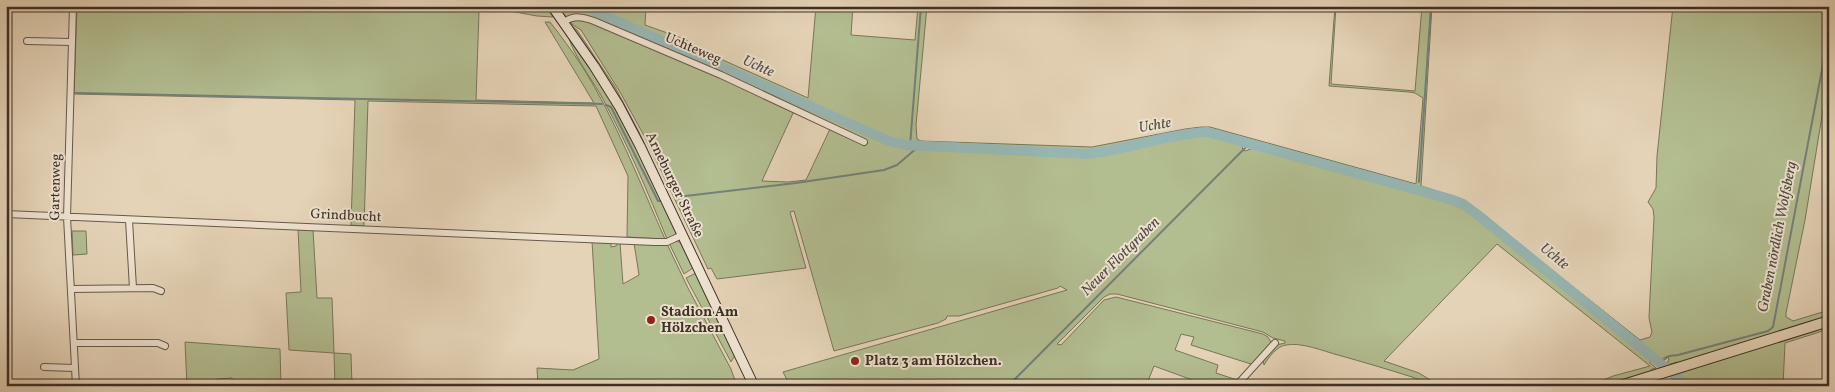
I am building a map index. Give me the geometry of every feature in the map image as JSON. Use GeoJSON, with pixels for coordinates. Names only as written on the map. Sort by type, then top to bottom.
{"type":"FeatureCollection","features":[{"type":"Feature","properties":{"kind":"main road","name":"Arneburger Straße"},"geometry":{"type":"LineString","coordinates":[[555,10],[619,106],[754,386]]}},
{"type":"Feature","properties":{"kind":"main road"},"geometry":{"type":"LineString","coordinates":[[1620,386],[1829,321]]}},
{"type":"Feature","properties":{"kind":"street","name":"Gartenweg"},"geometry":{"type":"LineString","coordinates":[[73,6],[67,217],[76,386]]}},
{"type":"Feature","properties":{"kind":"street","name":"Uchteweg"},"geometry":{"type":"LineString","coordinates":[[564,22],[575,17],[594,21],[721,75],[864,142]]}},
{"type":"Feature","properties":{"kind":"street"},"geometry":{"type":"LineString","coordinates":[[27,41],[72,42]]}},
{"type":"Feature","properties":{"kind":"street","name":"Grindbucht"},"geometry":{"type":"LineString","coordinates":[[6,214],[660,242],[667,242],[682,235]]}},
{"type":"Feature","properties":{"kind":"street"},"geometry":{"type":"LineString","coordinates":[[129,220],[133,288]]}},
{"type":"Feature","properties":{"kind":"street"},"geometry":{"type":"LineString","coordinates":[[71,289],[153,288],[161,291]]}},
{"type":"Feature","properties":{"kind":"street"},"geometry":{"type":"LineString","coordinates":[[74,343],[158,343],[165,346]]}},
{"type":"Feature","properties":{"kind":"street"},"geometry":{"type":"LineString","coordinates":[[1236,386],[1275,343]]}},
{"type":"Feature","properties":{"kind":"street"},"geometry":{"type":"LineString","coordinates":[[44,367],[75,368]]}},
{"type":"Feature","properties":{"kind":"green space"},"geometry":{"type":"Polygon","coordinates":[[[77,6],[454,6],[479,11],[476,100],[594,103],[545,22],[550,22],[582,66],[606,108],[665,239],[627,237],[628,176],[596,106],[368,101],[364,226],[351,225],[355,100],[74,94],[77,6]]]}},
{"type":"Feature","properties":{"kind":"green space"},"geometry":{"type":"Polygon","coordinates":[[[482,6],[546,6],[553,17],[537,16],[482,6]]]}},
{"type":"Feature","properties":{"kind":"green space"},"geometry":{"type":"Polygon","coordinates":[[[558,6],[646,6],[645,25],[687,40],[687,44],[808,98],[816,6],[853,6],[851,35],[915,40],[918,6],[927,6],[916,125],[917,139],[921,141],[1092,147],[1185,129],[1210,127],[1416,184],[1423,98],[1409,92],[1329,86],[1335,6],[1331,84],[1415,91],[1422,6],[1432,6],[1421,186],[1459,198],[1469,204],[1640,340],[1650,337],[1652,332],[1649,318],[1654,217],[1653,209],[1648,202],[1656,188],[1657,156],[1673,6],[1829,6],[1829,90],[1823,110],[1805,220],[1786,317],[1793,321],[1829,310],[1829,316],[1678,364],[1677,362],[1667,365],[1669,358],[1667,356],[1660,360],[1651,354],[1469,206],[1457,199],[1213,131],[1202,131],[1090,152],[1028,149],[1029,153],[1098,155],[1200,135],[1210,135],[1244,144],[1242,148],[1245,151],[1253,148],[1357,175],[1440,200],[1462,208],[1473,215],[1650,359],[1650,363],[1656,368],[1652,369],[1649,373],[1609,386],[1589,386],[1613,376],[1650,366],[1497,244],[1384,361],[1419,373],[1440,386],[1428,384],[1412,377],[1312,347],[1292,344],[1276,350],[1264,365],[1263,360],[1276,345],[1285,343],[1285,341],[1273,338],[1263,332],[1117,294],[1110,294],[1104,297],[1057,344],[1061,345],[1104,300],[1116,297],[1263,334],[1268,337],[1272,344],[1254,365],[1191,345],[1194,337],[1181,334],[1175,350],[1218,365],[1216,373],[1237,380],[1232,386],[1209,386],[1154,366],[1146,386],[790,386],[783,372],[1067,290],[1060,286],[959,316],[947,316],[946,319],[938,323],[834,351],[794,211],[790,212],[806,268],[717,279],[711,268],[708,269],[647,141],[620,92],[581,30],[570,21],[581,18],[746,88],[794,111],[762,181],[788,182],[806,180],[830,129],[865,145],[868,143],[851,133],[763,92],[595,19],[581,15],[566,17],[558,6]]]}},
{"type":"Feature","properties":{"kind":"green space"},"geometry":{"type":"Polygon","coordinates":[[[569,24],[577,30],[615,87],[639,132],[679,218],[677,218],[569,24]]]}},
{"type":"Feature","properties":{"kind":"green space"},"geometry":{"type":"Polygon","coordinates":[[[568,32],[623,119],[677,230],[676,235],[667,239],[622,136],[601,95],[578,58],[568,32]]]}},
{"type":"Feature","properties":{"kind":"green space"},"geometry":{"type":"Polygon","coordinates":[[[298,229],[313,230],[317,298],[332,298],[334,353],[289,350],[286,293],[301,292],[298,229]]]}},
{"type":"Feature","properties":{"kind":"green space"},"geometry":{"type":"Polygon","coordinates":[[[72,231],[86,231],[87,254],[73,255],[72,231]]]}},
{"type":"Feature","properties":{"kind":"green space","name":"Stadion Am Hölzchen"},"geometry":{"type":"Polygon","coordinates":[[[592,241],[611,242],[611,247],[616,246],[618,242],[620,243],[623,284],[639,275],[634,243],[667,244],[731,369],[737,386],[538,386],[537,368],[573,370],[599,359],[592,241]]]}},
{"type":"Feature","properties":{"kind":"green space"},"geometry":{"type":"Polygon","coordinates":[[[676,241],[682,243],[693,268],[684,274],[669,243],[676,241]]]}},
{"type":"Feature","properties":{"kind":"green space"},"geometry":{"type":"Polygon","coordinates":[[[696,274],[734,348],[732,350],[735,355],[731,362],[686,278],[696,274]]]}},
{"type":"Feature","properties":{"kind":"green space"},"geometry":{"type":"Polygon","coordinates":[[[1829,323],[1829,329],[1785,343],[1783,386],[1692,386],[1676,373],[1829,323]]]}},
{"type":"Feature","properties":{"kind":"green space"},"geometry":{"type":"Polygon","coordinates":[[[185,342],[280,349],[281,386],[233,386],[232,378],[217,379],[217,386],[187,386],[185,342]]]}},
{"type":"Feature","properties":{"kind":"green space"},"geometry":{"type":"Polygon","coordinates":[[[334,353],[351,354],[352,386],[335,386],[334,353]]]}},
{"type":"Feature","properties":{"kind":"waterway","name":"Uchte"},"geometry":{"type":"LineString","coordinates":[[530,6],[543,8],[549,6]]}},
{"type":"Feature","properties":{"kind":"waterway","name":"Uchte"},"geometry":{"type":"LineString","coordinates":[[583,6],[889,141],[906,145],[1086,154],[1192,133],[1207,132],[1450,199],[1463,204],[1478,215],[1688,386]]}},
{"type":"Feature","properties":{"kind":"waterway"},"geometry":{"type":"LineString","coordinates":[[910,146],[921,6]]}},
{"type":"Feature","properties":{"kind":"waterway"},"geometry":{"type":"LineString","coordinates":[[1419,182],[1431,6]]}},
{"type":"Feature","properties":{"kind":"waterway","name":"Graben nördlich Wolfsberg"},"geometry":{"type":"LineString","coordinates":[[1660,363],[1669,356],[1768,331],[1773,327],[1829,33]]}},
{"type":"Feature","properties":{"kind":"waterway"},"geometry":{"type":"LineString","coordinates":[[76,93],[602,104]]}},
{"type":"Feature","properties":{"kind":"waterway"},"geometry":{"type":"LineString","coordinates":[[606,105],[611,107],[658,201],[660,201]]}},
{"type":"Feature","properties":{"kind":"waterway","name":"Neuer Flottgraben"},"geometry":{"type":"LineString","coordinates":[[1008,386],[1250,143]]}},
{"type":"Feature","properties":{"kind":"waterway"},"geometry":{"type":"LineString","coordinates":[[677,197],[796,183],[884,170],[897,165],[918,147]]}},
{"type":"Feature","properties":{"kind":"place","name":"Stadion Am Hölzchen"},"geometry":{"type":"Point","coordinates":[651,320]}},
{"type":"Feature","properties":{"kind":"place","name":"Platz 3 am Hölzchen."},"geometry":{"type":"Point","coordinates":[855,361]}}]}
